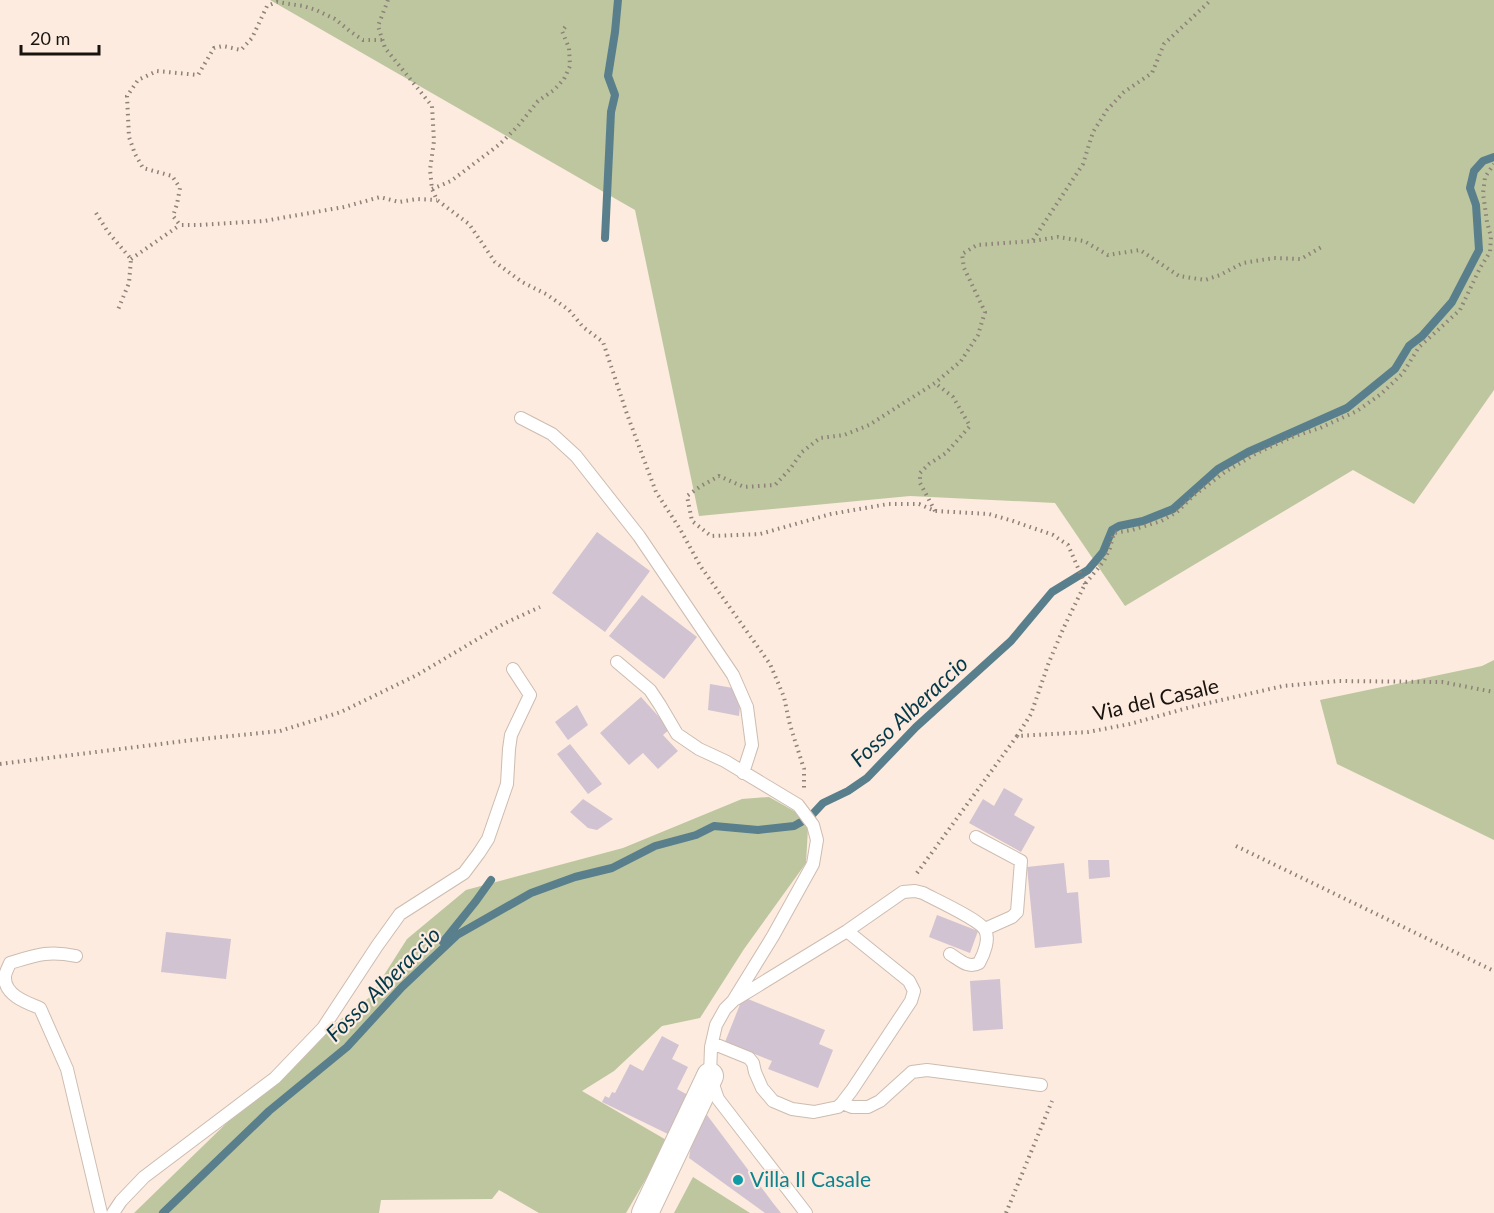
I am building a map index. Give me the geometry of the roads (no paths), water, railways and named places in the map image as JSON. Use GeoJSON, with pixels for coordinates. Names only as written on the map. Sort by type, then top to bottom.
{"type":"FeatureCollection","features":[{"type":"Feature","properties":{"kind":"street"},"geometry":{"type":"LineString","coordinates":[[645,1213],[710,1076]]}},
{"type":"Feature","properties":{"kind":"lane"},"geometry":{"type":"LineString","coordinates":[[521,418],[552,434],[576,456],[639,536],[733,675],[747,707],[752,745],[743,773]]}},
{"type":"Feature","properties":{"kind":"lane"},"geometry":{"type":"LineString","coordinates":[[617,662],[650,690],[677,734],[800,808],[813,825],[817,840],[813,864],[773,936],[716,1025],[711,1047],[710,1076],[718,1099],[806,1213]]}},
{"type":"Feature","properties":{"kind":"lane"},"geometry":{"type":"LineString","coordinates":[[113,1213],[144,1177],[275,1078],[323,1028],[400,914],[464,873],[479,854],[488,839],[507,784],[511,735],[530,695],[513,669]]}},
{"type":"Feature","properties":{"kind":"lane"},"geometry":{"type":"LineString","coordinates":[[976,837],[1021,861],[1017,912],[1012,917],[985,929]]}},
{"type":"Feature","properties":{"kind":"lane"},"geometry":{"type":"LineString","coordinates":[[733,1001],[847,931],[903,892],[922,893],[977,922],[985,929],[987,939],[979,963],[967,965],[950,954]]}},
{"type":"Feature","properties":{"kind":"lane"},"geometry":{"type":"LineString","coordinates":[[712,1043],[749,1058],[762,1088],[773,1101],[792,1109],[814,1112],[838,1107],[852,1090],[910,1001],[914,990],[909,981],[847,931]]}},
{"type":"Feature","properties":{"kind":"lane"},"geometry":{"type":"LineString","coordinates":[[76,956],[60,952],[42,953],[10,963],[4,976],[6,986],[19,999],[40,1008],[67,1069],[100,1213]]}},
{"type":"Feature","properties":{"kind":"lane"},"geometry":{"type":"LineString","coordinates":[[842,1103],[852,1107],[868,1107],[880,1101],[912,1072],[927,1070],[1041,1085]]}},
{"type":"Feature","properties":{"kind":"waterway"},"geometry":{"type":"LineString","coordinates":[[605,238],[611,112],[615,95],[608,76],[618,0]]}},
{"type":"Feature","properties":{"kind":"waterway","name":"Fosso Alberaccio"},"geometry":{"type":"LineString","coordinates":[[163,1213],[269,1111],[347,1047],[402,987],[457,935],[531,893],[575,877],[612,868],[655,846],[696,835],[714,826],[758,830],[794,826],[810,817],[823,803],[848,791],[867,778],[916,727],[1011,641],[1052,592],[1088,570],[1103,552],[1112,530],[1173,509],[1218,469],[1248,452],[1347,408],[1395,369],[1409,346],[1422,336],[1452,302],[1479,250],[1476,205],[1470,188],[1474,171],[1483,161],[1494,157]]}},
{"type":"Feature","properties":{"kind":"waterway"},"geometry":{"type":"LineString","coordinates":[[443,942],[491,880]]}},
{"type":"Feature","properties":{"kind":"place","name":"Villa Il Casale"},"geometry":{"type":"Point","coordinates":[738,1180]}}]}
